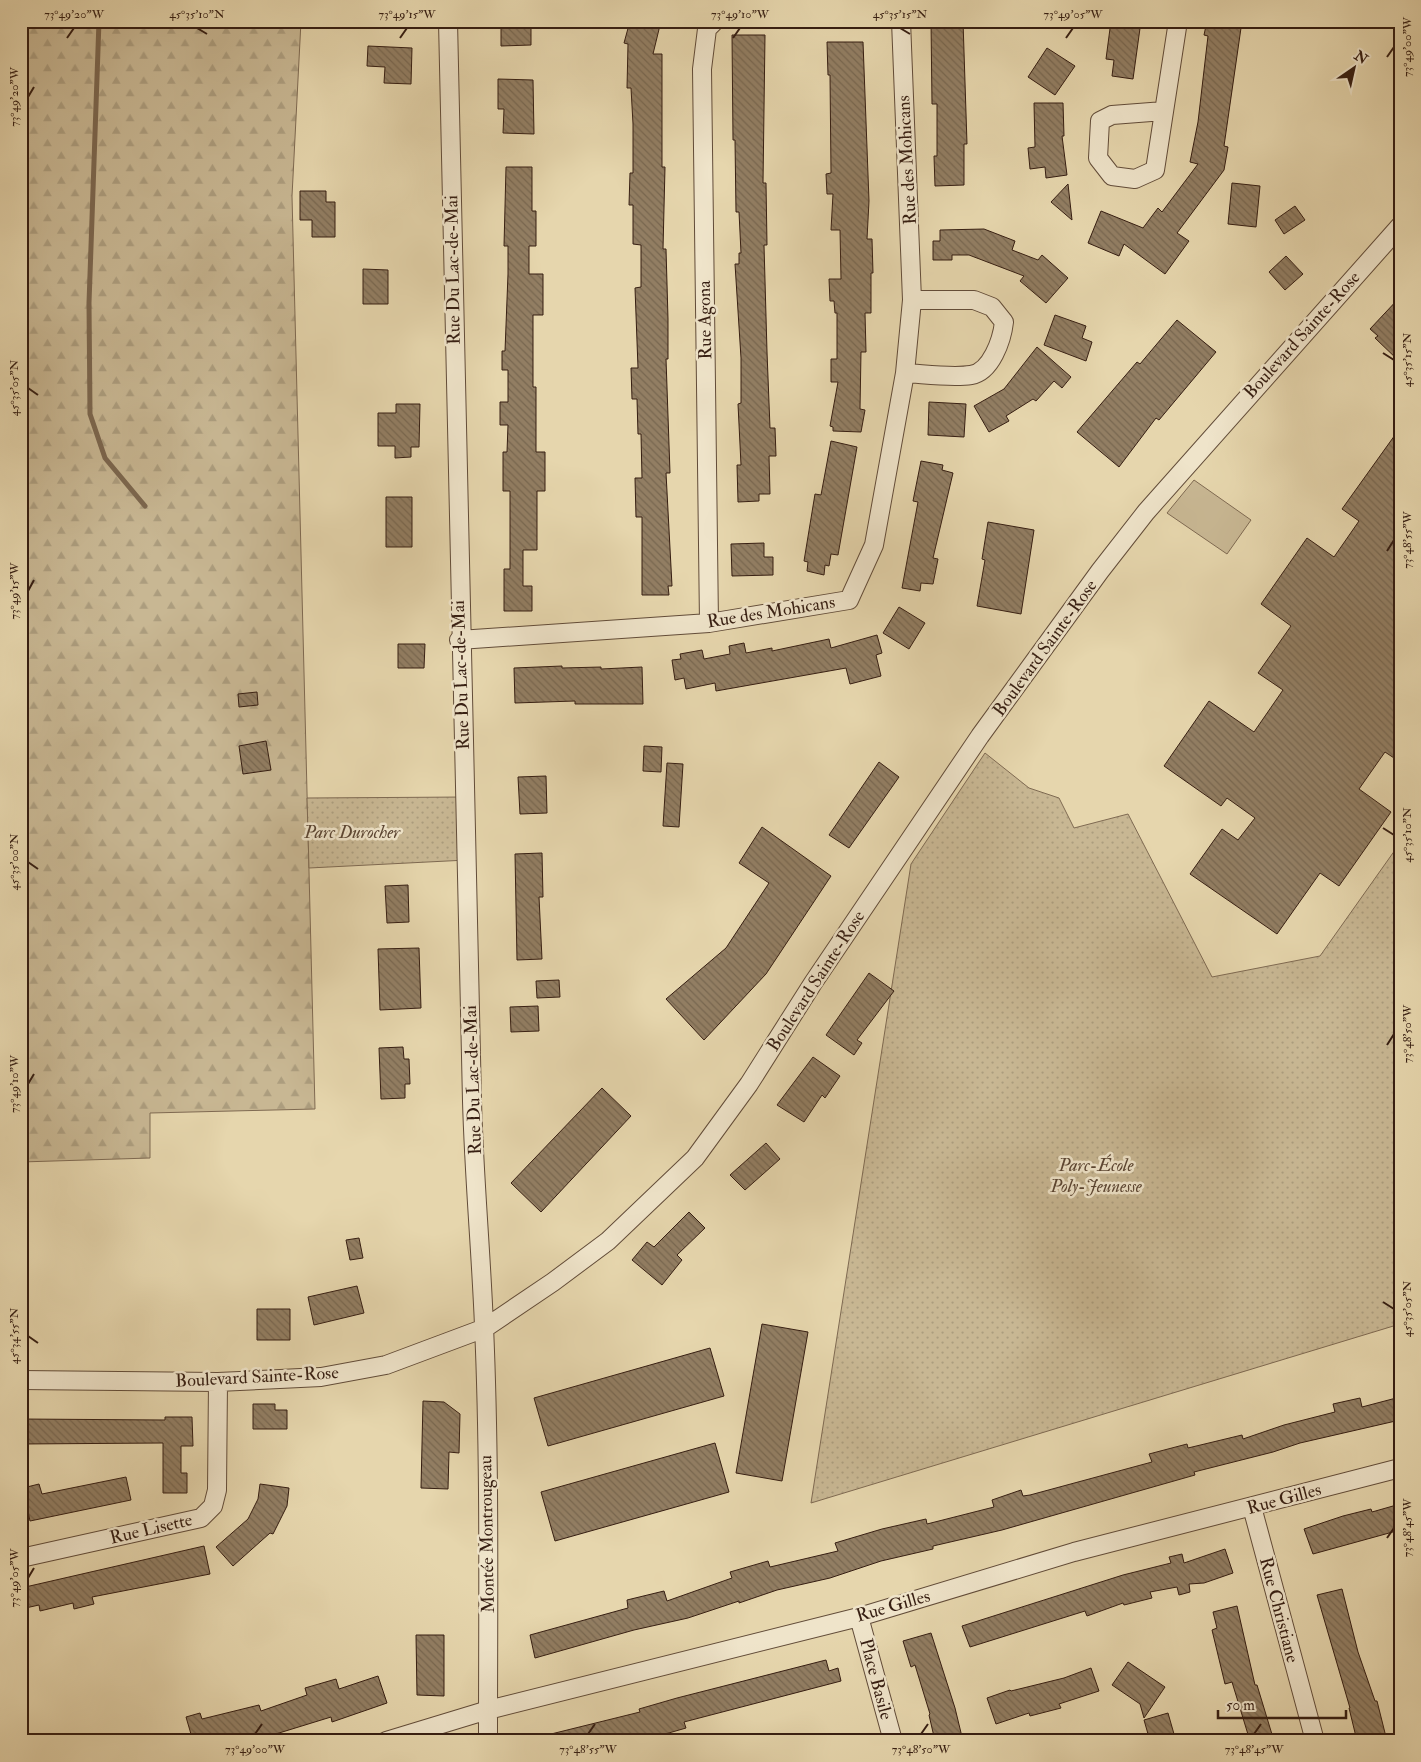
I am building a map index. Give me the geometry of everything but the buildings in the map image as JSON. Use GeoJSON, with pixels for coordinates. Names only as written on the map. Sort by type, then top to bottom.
{"type":"FeatureCollection","features":[{"type":"Feature","properties":{"kind":"street","name":"Rue Du Lac-de-Mai"},"geometry":{"type":"LineString","coordinates":[[448,21],[459,640],[467,860],[472,1107],[484,1328]]}},
{"type":"Feature","properties":{"kind":"street","name":"Rue Agona"},"geometry":{"type":"LineString","coordinates":[[709,623],[702,68],[707,29],[715,21]]}},
{"type":"Feature","properties":{"kind":"street","name":"Rue des Mohicans"},"geometry":{"type":"LineString","coordinates":[[459,640],[709,623],[849,600],[874,545],[905,373],[912,300],[901,21]]}},
{"type":"Feature","properties":{"kind":"street"},"geometry":{"type":"LineString","coordinates":[[1164,111],[1112,115],[1100,121],[1098,158],[1112,176],[1135,179],[1155,170],[1178,21]]}},
{"type":"Feature","properties":{"kind":"street","name":"Boulevard Sainte-Rose"},"geometry":{"type":"LineString","coordinates":[[21,1380],[218,1382],[321,1377],[386,1365],[484,1328],[553,1282],[608,1241],[695,1158],[749,1084],[813,983],[980,736],[1100,571],[1156,500],[1400,226]]}},
{"type":"Feature","properties":{"kind":"street"},"geometry":{"type":"LineString","coordinates":[[905,373],[972,375],[991,361],[1002,339],[1004,322],[992,307],[974,300],[912,300]]}},
{"type":"Feature","properties":{"kind":"street","name":"Montée Montrougeau"},"geometry":{"type":"LineString","coordinates":[[484,1328],[489,1544],[488,1741]]}},
{"type":"Feature","properties":{"kind":"street","name":"Rue Lisette"},"geometry":{"type":"LineString","coordinates":[[21,1558],[201,1518],[213,1506],[217,1490],[218,1382]]}},
{"type":"Feature","properties":{"kind":"street","name":"Rue Gilles"},"geometry":{"type":"LineString","coordinates":[[386,1741],[488,1710],[859,1617],[1074,1552],[1400,1468]]}},
{"type":"Feature","properties":{"kind":"street","name":"Rue Christiane"},"geometry":{"type":"LineString","coordinates":[[1252,1507],[1314,1741]]}},
{"type":"Feature","properties":{"kind":"street","name":"Place Basile"},"geometry":{"type":"LineString","coordinates":[[859,1617],[892,1741]]}},
{"type":"Feature","properties":{"kind":"green space"},"geometry":{"type":"Polygon","coordinates":[[[21,21],[301,21],[292,196],[315,1109],[150,1113],[150,1158],[21,1162],[21,21]]]}},
{"type":"Feature","properties":{"kind":"green space"},"geometry":{"type":"Polygon","coordinates":[[[1194,480],[1251,520],[1227,554],[1167,513],[1194,480]]]}},
{"type":"Feature","properties":{"kind":"green space","name":"Parc-École Poly-Jeunesse"},"geometry":{"type":"Polygon","coordinates":[[[985,753],[1029,788],[1059,798],[1074,828],[1128,814],[1212,977],[1320,956],[1400,843],[1400,1324],[811,1503],[911,864],[985,753]]]}},
{"type":"Feature","properties":{"kind":"green space","name":"Parc Durocher"},"geometry":{"type":"Polygon","coordinates":[[[465,797],[467,860],[309,868],[307,798],[465,797]]]}},
{"type":"Feature","properties":{"kind":"waterway"},"geometry":{"type":"LineString","coordinates":[[99,21],[89,303],[90,414],[105,458],[145,506]]}}]}
